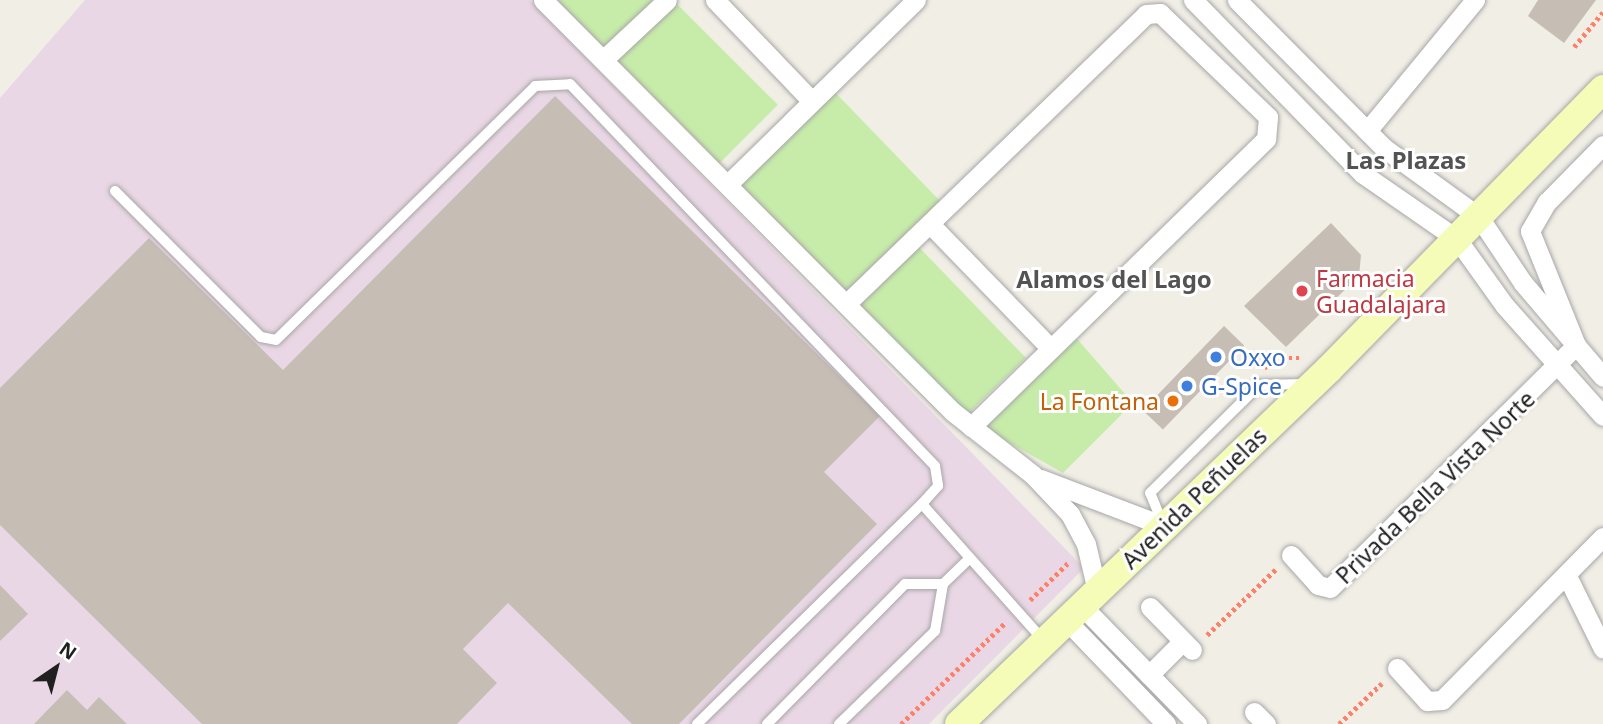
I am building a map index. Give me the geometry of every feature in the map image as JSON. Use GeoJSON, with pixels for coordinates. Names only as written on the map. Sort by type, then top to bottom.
{"type":"FeatureCollection","features":[{"type":"Feature","properties":{"kind":"street"},"geometry":{"type":"LineString","coordinates":[[543,0],[971,427],[1033,475],[1070,514],[1086,544],[1082,606],[1166,724]]}},
{"type":"Feature","properties":{"kind":"street"},"geometry":{"type":"LineString","coordinates":[[604,58],[667,0]]}},
{"type":"Feature","properties":{"kind":"street"},"geometry":{"type":"LineString","coordinates":[[715,0],[811,100]]}},
{"type":"Feature","properties":{"kind":"street"},"geometry":{"type":"LineString","coordinates":[[728,184],[916,0]]}},
{"type":"Feature","properties":{"kind":"street"},"geometry":{"type":"LineString","coordinates":[[1193,0],[1363,174],[1457,239],[1505,306],[1566,370],[1603,416]]}},
{"type":"Feature","properties":{"kind":"street"},"geometry":{"type":"LineString","coordinates":[[1367,131],[1475,0]]}},
{"type":"Feature","properties":{"kind":"street"},"geometry":{"type":"LineString","coordinates":[[1250,4],[1308,71],[1367,131],[1479,217],[1523,283],[1576,345],[1599,366]]}},
{"type":"Feature","properties":{"kind":"street"},"geometry":{"type":"LineString","coordinates":[[846,304],[1146,14],[1160,13],[1268,117],[1266,139],[971,427]]}},
{"type":"Feature","properties":{"kind":"street"},"geometry":{"type":"LineString","coordinates":[[1284,93],[1308,71]]}},
{"type":"Feature","properties":{"kind":"street","name":"Avenida Peñuelas"},"geometry":{"type":"LineString","coordinates":[[959,724],[1312,385],[1603,89]]}},
{"type":"Feature","properties":{"kind":"street"},"geometry":{"type":"LineString","coordinates":[[1576,345],[1530,231],[1547,202],[1601,153]]}},
{"type":"Feature","properties":{"kind":"street"},"geometry":{"type":"LineString","coordinates":[[930,224],[1051,348]]}},
{"type":"Feature","properties":{"kind":"street","name":"Privada Bella Vista Norte"},"geometry":{"type":"LineString","coordinates":[[1291,555],[1318,585],[1330,588],[1566,370],[1576,345]]}},
{"type":"Feature","properties":{"kind":"street"},"geometry":{"type":"LineString","coordinates":[[1566,370],[1599,366]]}},
{"type":"Feature","properties":{"kind":"street"},"geometry":{"type":"LineString","coordinates":[[1033,475],[1164,527]]}},
{"type":"Feature","properties":{"kind":"street"},"geometry":{"type":"LineString","coordinates":[[1398,668],[1427,701],[1441,700],[1603,537]]}},
{"type":"Feature","properties":{"kind":"street"},"geometry":{"type":"LineString","coordinates":[[1567,576],[1603,649]]}},
{"type":"Feature","properties":{"kind":"street"},"geometry":{"type":"LineString","coordinates":[[1082,606],[1197,724]]}},
{"type":"Feature","properties":{"kind":"street"},"geometry":{"type":"LineString","coordinates":[[1149,675],[1187,645],[1150,607]]}},
{"type":"Feature","properties":{"kind":"lane"},"geometry":{"type":"LineString","coordinates":[[115,191],[261,337],[276,340],[535,86],[570,84],[935,466],[938,486],[922,505],[697,724]]}},
{"type":"Feature","properties":{"kind":"lane"},"geometry":{"type":"LineString","coordinates":[[922,505],[1045,642]]}},
{"type":"Feature","properties":{"kind":"lane"},"geometry":{"type":"LineString","coordinates":[[839,724],[935,631],[943,584],[970,558]]}},
{"type":"Feature","properties":{"kind":"lane"},"geometry":{"type":"LineString","coordinates":[[767,724],[905,584],[943,584]]}},
{"type":"Feature","properties":{"kind":"path"},"geometry":{"type":"LineString","coordinates":[[1574,47],[1603,12]]}},
{"type":"Feature","properties":{"kind":"path"},"geometry":{"type":"LineString","coordinates":[[1187,645],[1291,555]]}},
{"type":"Feature","properties":{"kind":"path"},"geometry":{"type":"LineString","coordinates":[[1339,724],[1398,668]]}},
{"type":"Feature","properties":{"kind":"shaded area"},"geometry":{"type":"Polygon","coordinates":[[[85,0],[530,0],[1084,568],[929,724],[0,724],[0,98],[85,0]]]}},
{"type":"Feature","properties":{"kind":"green space"},"geometry":{"type":"Polygon","coordinates":[[[547,0],[675,0],[611,59],[547,0]]]}},
{"type":"Feature","properties":{"kind":"green space"},"geometry":{"type":"Polygon","coordinates":[[[676,3],[778,105],[718,165],[616,63],[676,3]]]}},
{"type":"Feature","properties":{"kind":"green space"},"geometry":{"type":"Polygon","coordinates":[[[830,87],[945,206],[845,302],[731,183],[830,87]]]}},
{"type":"Feature","properties":{"kind":"green space"},"geometry":{"type":"Polygon","coordinates":[[[914,242],[1026,358],[964,418],[852,302],[914,242]]]}},
{"type":"Feature","properties":{"kind":"green space"},"geometry":{"type":"Polygon","coordinates":[[[1072,333],[1133,403],[1063,473],[980,426],[1072,333]]]}},
{"type":"Feature","properties":{"kind":"building"},"geometry":{"type":"Polygon","coordinates":[[[1538,0],[1596,0],[1564,43],[1528,16],[1538,0]]]}},
{"type":"Feature","properties":{"kind":"building"},"geometry":{"type":"Polygon","coordinates":[[[555,96],[880,416],[824,472],[877,524],[679,724],[632,724],[508,603],[463,649],[497,683],[457,724],[202,724],[0,525],[0,388],[149,238],[283,370],[555,96]]]}},
{"type":"Feature","properties":{"kind":"building","name":"Farmacia Guadalajara"},"geometry":{"type":"Polygon","coordinates":[[[1331,223],[1361,255],[1359,276],[1286,347],[1244,306],[1331,223]]]}},
{"type":"Feature","properties":{"kind":"building"},"geometry":{"type":"Polygon","coordinates":[[[1224,326],[1244,345],[1163,430],[1143,410],[1224,326]]]}},
{"type":"Feature","properties":{"kind":"building"},"geometry":{"type":"Polygon","coordinates":[[[0,585],[28,614],[0,641],[0,585]]]}},
{"type":"Feature","properties":{"kind":"building"},"geometry":{"type":"Polygon","coordinates":[[[67,690],[87,710],[99,697],[127,724],[34,724],[67,690]]]}},
{"type":"Feature","properties":{"kind":"place","name":"Farmacia Guadalajara"},"geometry":{"type":"Point","coordinates":[1302,291]}},
{"type":"Feature","properties":{"kind":"place","name":"Oxxo"},"geometry":{"type":"Point","coordinates":[1216,357]}},
{"type":"Feature","properties":{"kind":"place","name":"G-Spice"},"geometry":{"type":"Point","coordinates":[1187,386]}},
{"type":"Feature","properties":{"kind":"place","name":"La Fontana"},"geometry":{"type":"Point","coordinates":[1173,401]}},
{"type":"Feature","properties":{"kind":"district","name":"Las Plazas"},"geometry":{"type":"Point","coordinates":[1406,160]}},
{"type":"Feature","properties":{"kind":"district","name":"Alamos del Lago"},"geometry":{"type":"Point","coordinates":[1114,279]}}]}
